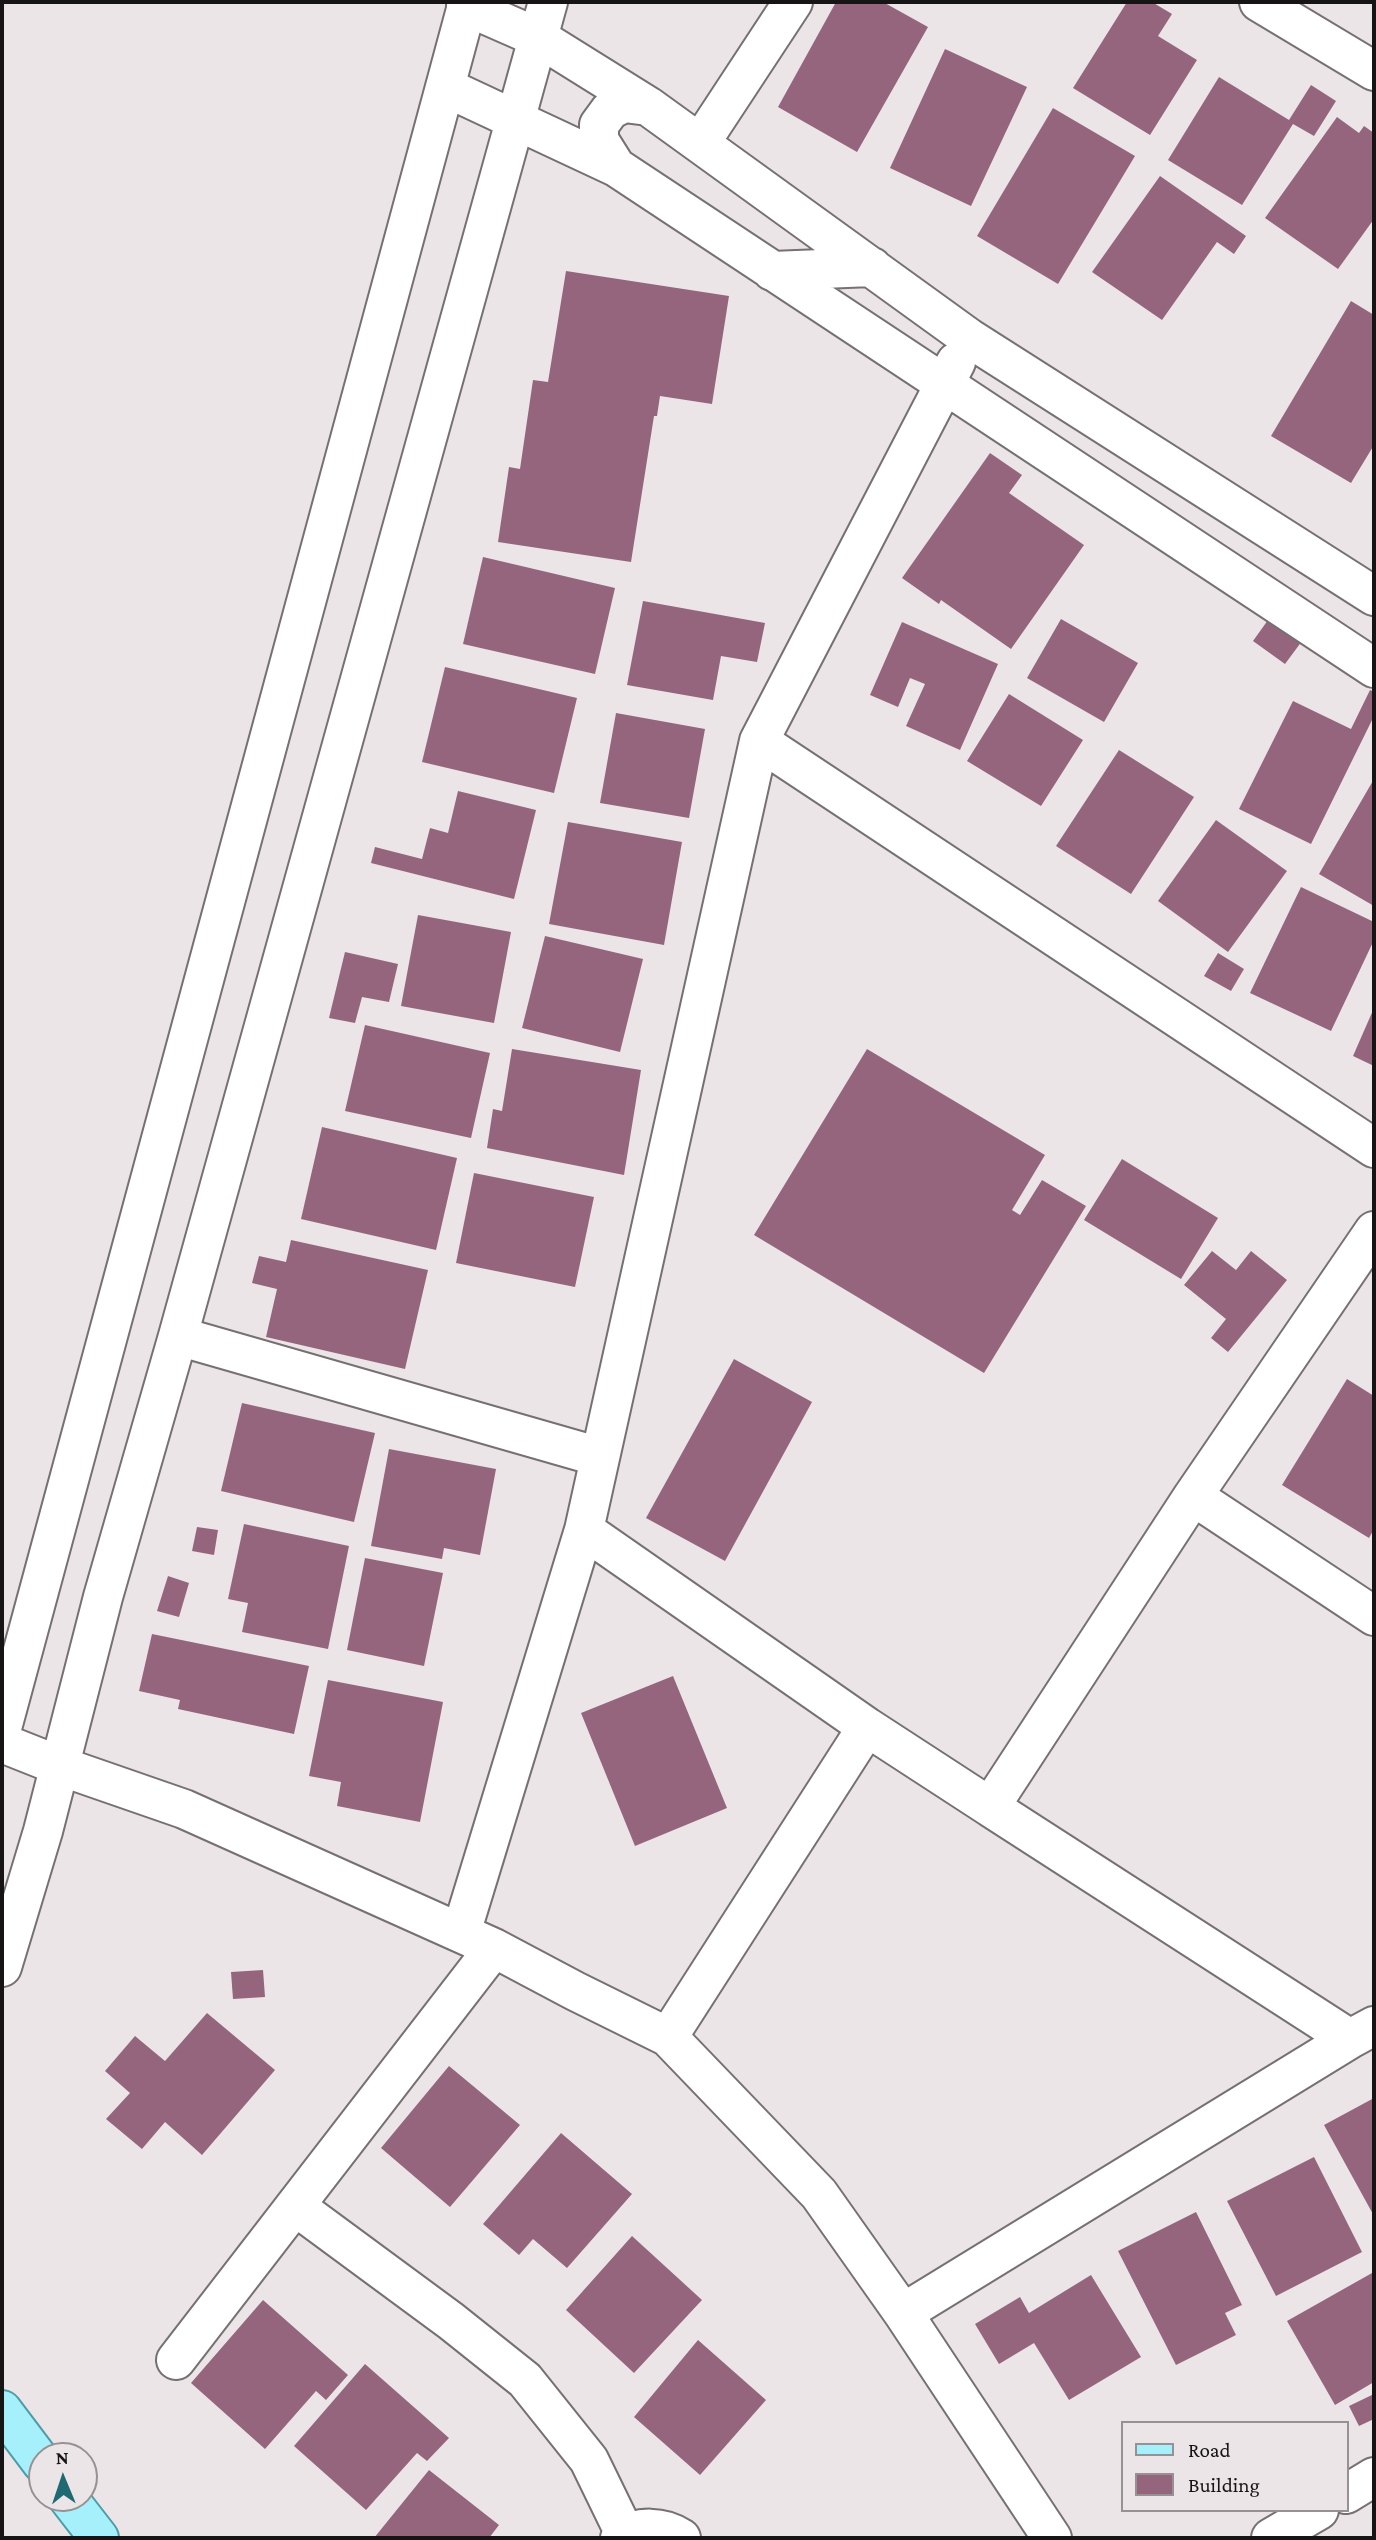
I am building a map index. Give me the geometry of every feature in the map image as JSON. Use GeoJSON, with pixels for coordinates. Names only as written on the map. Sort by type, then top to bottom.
{"type":"FeatureCollection","features":[{"type":"Feature","properties":{"kind":"main road"},"geometry":{"type":"LineString","coordinates":[[2,2410],[28,2444]]}},
{"type":"Feature","properties":{"kind":"main road"},"geometry":{"type":"LineString","coordinates":[[79,2512],[99,2538]]}},
{"type":"Feature","properties":{"kind":"street"},"geometry":{"type":"LineString","coordinates":[[2,1967],[43,1831],[103,1597],[517,121],[548,2]]}},
{"type":"Feature","properties":{"kind":"street"},"geometry":{"type":"LineString","coordinates":[[701,142],[793,2]]}},
{"type":"Feature","properties":{"kind":"street"},"geometry":{"type":"LineString","coordinates":[[1259,2],[1374,71]]}},
{"type":"Feature","properties":{"kind":"street"},"geometry":{"type":"LineString","coordinates":[[2,1728],[467,4],[539,38],[648,106],[969,338],[1374,596]]}},
{"type":"Feature","properties":{"kind":"street"},"geometry":{"type":"LineString","coordinates":[[445,87],[615,167],[1374,668]]}},
{"type":"Feature","properties":{"kind":"street"},"geometry":{"type":"LineString","coordinates":[[615,167],[598,140],[599,125],[610,110],[624,103],[648,106]]}},
{"type":"Feature","properties":{"kind":"street"},"geometry":{"type":"LineString","coordinates":[[772,271],[872,267]]}},
{"type":"Feature","properties":{"kind":"street"},"geometry":{"type":"LineString","coordinates":[[176,2360],[295,2206],[477,1940],[584,1530],[759,741],[969,338]]}},
{"type":"Feature","properties":{"kind":"street"},"geometry":{"type":"LineString","coordinates":[[759,741],[1374,1148]]}},
{"type":"Feature","properties":{"kind":"street"},"geometry":{"type":"LineString","coordinates":[[990,1807],[1193,1496],[1374,1231]]}},
{"type":"Feature","properties":{"kind":"street"},"geometry":{"type":"LineString","coordinates":[[178,1336],[600,1457]]}},
{"type":"Feature","properties":{"kind":"street"},"geometry":{"type":"LineString","coordinates":[[1193,1496],[1374,1616]]}},
{"type":"Feature","properties":{"kind":"street"},"geometry":{"type":"LineString","coordinates":[[584,1530],[867,1727],[990,1807],[1362,2033],[903,2313]]}},
{"type":"Feature","properties":{"kind":"street"},"geometry":{"type":"LineString","coordinates":[[668,2037],[867,1727]]}},
{"type":"Feature","properties":{"kind":"street"},"geometry":{"type":"LineString","coordinates":[[2,1743],[184,1809],[477,1940],[668,2037],[819,2194],[903,2313],[1052,2538]]}},
{"type":"Feature","properties":{"kind":"street"},"geometry":{"type":"LineString","coordinates":[[295,2206],[451,2321],[525,2380],[589,2460],[623,2536],[642,2529],[659,2528],[681,2538]]}},
{"type":"Feature","properties":{"kind":"street"},"geometry":{"type":"LineString","coordinates":[[1348,2493],[1374,2477]]}},
{"type":"Feature","properties":{"kind":"street"},"geometry":{"type":"LineString","coordinates":[[1271,2538],[1316,2512]]}},
{"type":"Feature","properties":{"kind":"building"},"geometry":{"type":"Polygon","coordinates":[[[836,2],[883,2],[928,27],[857,152],[778,107],[836,2]]]}},
{"type":"Feature","properties":{"kind":"building"},"geometry":{"type":"Polygon","coordinates":[[[1127,2],[1152,2],[1172,14],[1158,36],[1197,60],[1150,135],[1073,88],[1127,2]]]}},
{"type":"Feature","properties":{"kind":"building"},"geometry":{"type":"Polygon","coordinates":[[[945,49],[1027,87],[971,206],[890,168],[945,49]]]}},
{"type":"Feature","properties":{"kind":"building"},"geometry":{"type":"Polygon","coordinates":[[[1219,77],[1289,120],[1311,85],[1336,101],[1314,136],[1293,124],[1242,205],[1168,160],[1219,77]]]}},
{"type":"Feature","properties":{"kind":"building"},"geometry":{"type":"Polygon","coordinates":[[[1053,108],[1135,156],[1058,284],[977,236],[1053,108]]]}},
{"type":"Feature","properties":{"kind":"building"},"geometry":{"type":"Polygon","coordinates":[[[1337,117],[1359,133],[1364,126],[1374,133],[1374,219],[1338,269],[1265,218],[1337,117]]]}},
{"type":"Feature","properties":{"kind":"building"},"geometry":{"type":"Polygon","coordinates":[[[1160,176],[1246,236],[1234,254],[1217,242],[1162,320],[1092,272],[1160,176]]]}},
{"type":"Feature","properties":{"kind":"building"},"geometry":{"type":"Polygon","coordinates":[[[566,271],[729,296],[712,404],[660,396],[657,416],[654,416],[631,562],[498,542],[509,467],[520,469],[533,380],[548,382],[566,271]]]}},
{"type":"Feature","properties":{"kind":"building"},"geometry":{"type":"Polygon","coordinates":[[[1351,301],[1374,315],[1374,445],[1351,483],[1271,436],[1351,301]]]}},
{"type":"Feature","properties":{"kind":"building"},"geometry":{"type":"Polygon","coordinates":[[[990,453],[1022,475],[1009,493],[1084,545],[1011,649],[941,600],[939,604],[902,578],[990,453]]]}},
{"type":"Feature","properties":{"kind":"building"},"geometry":{"type":"Polygon","coordinates":[[[483,557],[615,588],[595,674],[463,644],[483,557]]]}},
{"type":"Feature","properties":{"kind":"building"},"geometry":{"type":"Polygon","coordinates":[[[643,601],[765,623],[757,662],[721,656],[713,700],[627,685],[643,601]]]}},
{"type":"Feature","properties":{"kind":"building"},"geometry":{"type":"Polygon","coordinates":[[[1273,613],[1305,637],[1285,664],[1253,641],[1273,613]]]}},
{"type":"Feature","properties":{"kind":"building"},"geometry":{"type":"Polygon","coordinates":[[[1061,619],[1138,663],[1104,722],[1027,678],[1061,619]]]}},
{"type":"Feature","properties":{"kind":"building"},"geometry":{"type":"Polygon","coordinates":[[[902,622],[998,664],[960,750],[906,726],[925,684],[910,678],[898,707],[870,695],[902,622]]]}},
{"type":"Feature","properties":{"kind":"building"},"geometry":{"type":"Polygon","coordinates":[[[445,667],[577,698],[554,793],[422,762],[445,667]]]}},
{"type":"Feature","properties":{"kind":"building"},"geometry":{"type":"Polygon","coordinates":[[[1370,690],[1374,692],[1374,716],[1311,844],[1239,809],[1293,701],[1351,729],[1370,690]]]}},
{"type":"Feature","properties":{"kind":"building"},"geometry":{"type":"Polygon","coordinates":[[[1009,694],[1083,740],[1041,806],[967,761],[1009,694]]]}},
{"type":"Feature","properties":{"kind":"building"},"geometry":{"type":"Polygon","coordinates":[[[616,713],[705,729],[689,818],[600,803],[616,713]]]}},
{"type":"Feature","properties":{"kind":"building"},"geometry":{"type":"Polygon","coordinates":[[[1119,750],[1194,797],[1131,894],[1056,846],[1119,750]]]}},
{"type":"Feature","properties":{"kind":"building"},"geometry":{"type":"Polygon","coordinates":[[[1374,779],[1374,906],[1319,874],[1374,779]]]}},
{"type":"Feature","properties":{"kind":"building"},"geometry":{"type":"Polygon","coordinates":[[[458,791],[536,810],[514,899],[371,863],[375,847],[422,859],[430,828],[448,833],[458,791]]]}},
{"type":"Feature","properties":{"kind":"building"},"geometry":{"type":"Polygon","coordinates":[[[1216,820],[1287,871],[1228,952],[1158,901],[1216,820]]]}},
{"type":"Feature","properties":{"kind":"building"},"geometry":{"type":"Polygon","coordinates":[[[568,822],[682,842],[664,945],[549,924],[568,822]]]}},
{"type":"Feature","properties":{"kind":"building"},"geometry":{"type":"Polygon","coordinates":[[[1301,887],[1374,922],[1374,940],[1331,1031],[1250,993],[1301,887]]]}},
{"type":"Feature","properties":{"kind":"building"},"geometry":{"type":"Polygon","coordinates":[[[418,915],[511,932],[494,1023],[401,1006],[418,915]]]}},
{"type":"Feature","properties":{"kind":"building"},"geometry":{"type":"Polygon","coordinates":[[[545,936],[643,959],[620,1052],[522,1028],[545,936]]]}},
{"type":"Feature","properties":{"kind":"building"},"geometry":{"type":"Polygon","coordinates":[[[345,952],[398,964],[389,1002],[362,997],[355,1023],[329,1018],[345,952]]]}},
{"type":"Feature","properties":{"kind":"building"},"geometry":{"type":"Polygon","coordinates":[[[1218,953],[1244,969],[1231,991],[1204,976],[1218,953]]]}},
{"type":"Feature","properties":{"kind":"building"},"geometry":{"type":"Polygon","coordinates":[[[1374,1008],[1374,1066],[1353,1056],[1374,1008]]]}},
{"type":"Feature","properties":{"kind":"building"},"geometry":{"type":"Polygon","coordinates":[[[365,1025],[490,1053],[471,1138],[345,1111],[365,1025]]]}},
{"type":"Feature","properties":{"kind":"building"},"geometry":{"type":"Polygon","coordinates":[[[512,1049],[641,1070],[624,1175],[487,1148],[493,1109],[502,1111],[512,1049]]]}},
{"type":"Feature","properties":{"kind":"building"},"geometry":{"type":"Polygon","coordinates":[[[867,1049],[1045,1155],[1012,1210],[1020,1215],[1042,1180],[1086,1206],[984,1373],[754,1235],[867,1049]]]}},
{"type":"Feature","properties":{"kind":"building"},"geometry":{"type":"Polygon","coordinates":[[[322,1127],[457,1158],[436,1250],[301,1219],[322,1127]]]}},
{"type":"Feature","properties":{"kind":"building"},"geometry":{"type":"Polygon","coordinates":[[[1122,1159],[1218,1218],[1181,1279],[1084,1220],[1122,1159]]]}},
{"type":"Feature","properties":{"kind":"building"},"geometry":{"type":"Polygon","coordinates":[[[474,1173],[594,1197],[575,1287],[456,1263],[474,1173]]]}},
{"type":"Feature","properties":{"kind":"building"},"geometry":{"type":"Polygon","coordinates":[[[291,1240],[428,1270],[405,1369],[266,1337],[277,1289],[252,1283],[259,1256],[286,1262],[291,1240]]]}},
{"type":"Feature","properties":{"kind":"building"},"geometry":{"type":"Polygon","coordinates":[[[1212,1251],[1236,1270],[1251,1251],[1287,1280],[1228,1352],[1211,1338],[1226,1319],[1184,1285],[1212,1251]]]}},
{"type":"Feature","properties":{"kind":"building"},"geometry":{"type":"Polygon","coordinates":[[[734,1359],[812,1402],[725,1561],[646,1518],[734,1359]]]}},
{"type":"Feature","properties":{"kind":"building"},"geometry":{"type":"Polygon","coordinates":[[[1347,1379],[1374,1396],[1374,1529],[1369,1538],[1282,1485],[1347,1379]]]}},
{"type":"Feature","properties":{"kind":"building"},"geometry":{"type":"Polygon","coordinates":[[[242,1403],[375,1433],[354,1522],[221,1491],[242,1403]]]}},
{"type":"Feature","properties":{"kind":"building"},"geometry":{"type":"Polygon","coordinates":[[[389,1449],[496,1469],[480,1555],[444,1548],[442,1559],[371,1546],[389,1449]]]}},
{"type":"Feature","properties":{"kind":"building"},"geometry":{"type":"Polygon","coordinates":[[[244,1524],[349,1546],[328,1649],[242,1632],[248,1603],[228,1599],[244,1524]]]}},
{"type":"Feature","properties":{"kind":"building"},"geometry":{"type":"Polygon","coordinates":[[[197,1527],[218,1530],[214,1555],[192,1551],[197,1527]]]}},
{"type":"Feature","properties":{"kind":"building"},"geometry":{"type":"Polygon","coordinates":[[[365,1558],[443,1573],[424,1666],[347,1650],[365,1558]]]}},
{"type":"Feature","properties":{"kind":"building"},"geometry":{"type":"Polygon","coordinates":[[[168,1576],[189,1583],[179,1617],[157,1611],[168,1576]]]}},
{"type":"Feature","properties":{"kind":"building"},"geometry":{"type":"Polygon","coordinates":[[[152,1634],[309,1666],[294,1734],[178,1709],[180,1700],[139,1691],[152,1634]]]}},
{"type":"Feature","properties":{"kind":"building"},"geometry":{"type":"Polygon","coordinates":[[[673,1676],[727,1808],[635,1846],[581,1713],[673,1676]]]}},
{"type":"Feature","properties":{"kind":"building"},"geometry":{"type":"Polygon","coordinates":[[[328,1680],[443,1702],[420,1822],[337,1806],[341,1782],[309,1776],[328,1680]]]}},
{"type":"Feature","properties":{"kind":"building"},"geometry":{"type":"Polygon","coordinates":[[[263,1970],[265,1997],[233,1999],[231,1972],[263,1970]]]}},
{"type":"Feature","properties":{"kind":"building"},"geometry":{"type":"Polygon","coordinates":[[[207,2013],[275,2070],[202,2155],[165,2122],[142,2149],[106,2119],[130,2093],[105,2071],[135,2036],[165,2061],[207,2013]]]}},
{"type":"Feature","properties":{"kind":"building"},"geometry":{"type":"Polygon","coordinates":[[[449,2066],[520,2125],[450,2207],[381,2148],[449,2066]]]}},
{"type":"Feature","properties":{"kind":"building"},"geometry":{"type":"Polygon","coordinates":[[[1374,2098],[1374,2216],[1324,2125],[1374,2098]]]}},
{"type":"Feature","properties":{"kind":"building"},"geometry":{"type":"Polygon","coordinates":[[[561,2133],[632,2194],[567,2268],[533,2239],[519,2255],[483,2224],[561,2133]]]}},
{"type":"Feature","properties":{"kind":"building"},"geometry":{"type":"Polygon","coordinates":[[[1314,2157],[1362,2252],[1276,2296],[1227,2201],[1314,2157]]]}},
{"type":"Feature","properties":{"kind":"building"},"geometry":{"type":"Polygon","coordinates":[[[1196,2212],[1242,2305],[1225,2313],[1236,2335],[1176,2365],[1118,2251],[1196,2212]]]}},
{"type":"Feature","properties":{"kind":"building"},"geometry":{"type":"Polygon","coordinates":[[[632,2236],[702,2300],[634,2373],[566,2310],[632,2236]]]}},
{"type":"Feature","properties":{"kind":"building"},"geometry":{"type":"Polygon","coordinates":[[[1372,2273],[1374,2382],[1335,2405],[1287,2321],[1372,2273]]]}},
{"type":"Feature","properties":{"kind":"building"},"geometry":{"type":"Polygon","coordinates":[[[1091,2275],[1141,2357],[1069,2400],[1034,2343],[999,2364],[975,2324],[1020,2297],[1029,2313],[1091,2275]]]}},
{"type":"Feature","properties":{"kind":"building"},"geometry":{"type":"Polygon","coordinates":[[[263,2300],[348,2375],[326,2400],[316,2391],[265,2449],[191,2383],[263,2300]]]}},
{"type":"Feature","properties":{"kind":"building"},"geometry":{"type":"Polygon","coordinates":[[[698,2340],[766,2400],[700,2475],[634,2417],[698,2340]]]}},
{"type":"Feature","properties":{"kind":"building"},"geometry":{"type":"Polygon","coordinates":[[[365,2364],[449,2438],[427,2461],[417,2453],[366,2510],[294,2446],[365,2364]]]}},
{"type":"Feature","properties":{"kind":"building"},"geometry":{"type":"Polygon","coordinates":[[[1374,2394],[1374,2419],[1359,2426],[1349,2406],[1374,2394]]]}},
{"type":"Feature","properties":{"kind":"building"},"geometry":{"type":"Polygon","coordinates":[[[429,2470],[499,2525],[489,2538],[374,2538],[429,2470]]]}}]}
